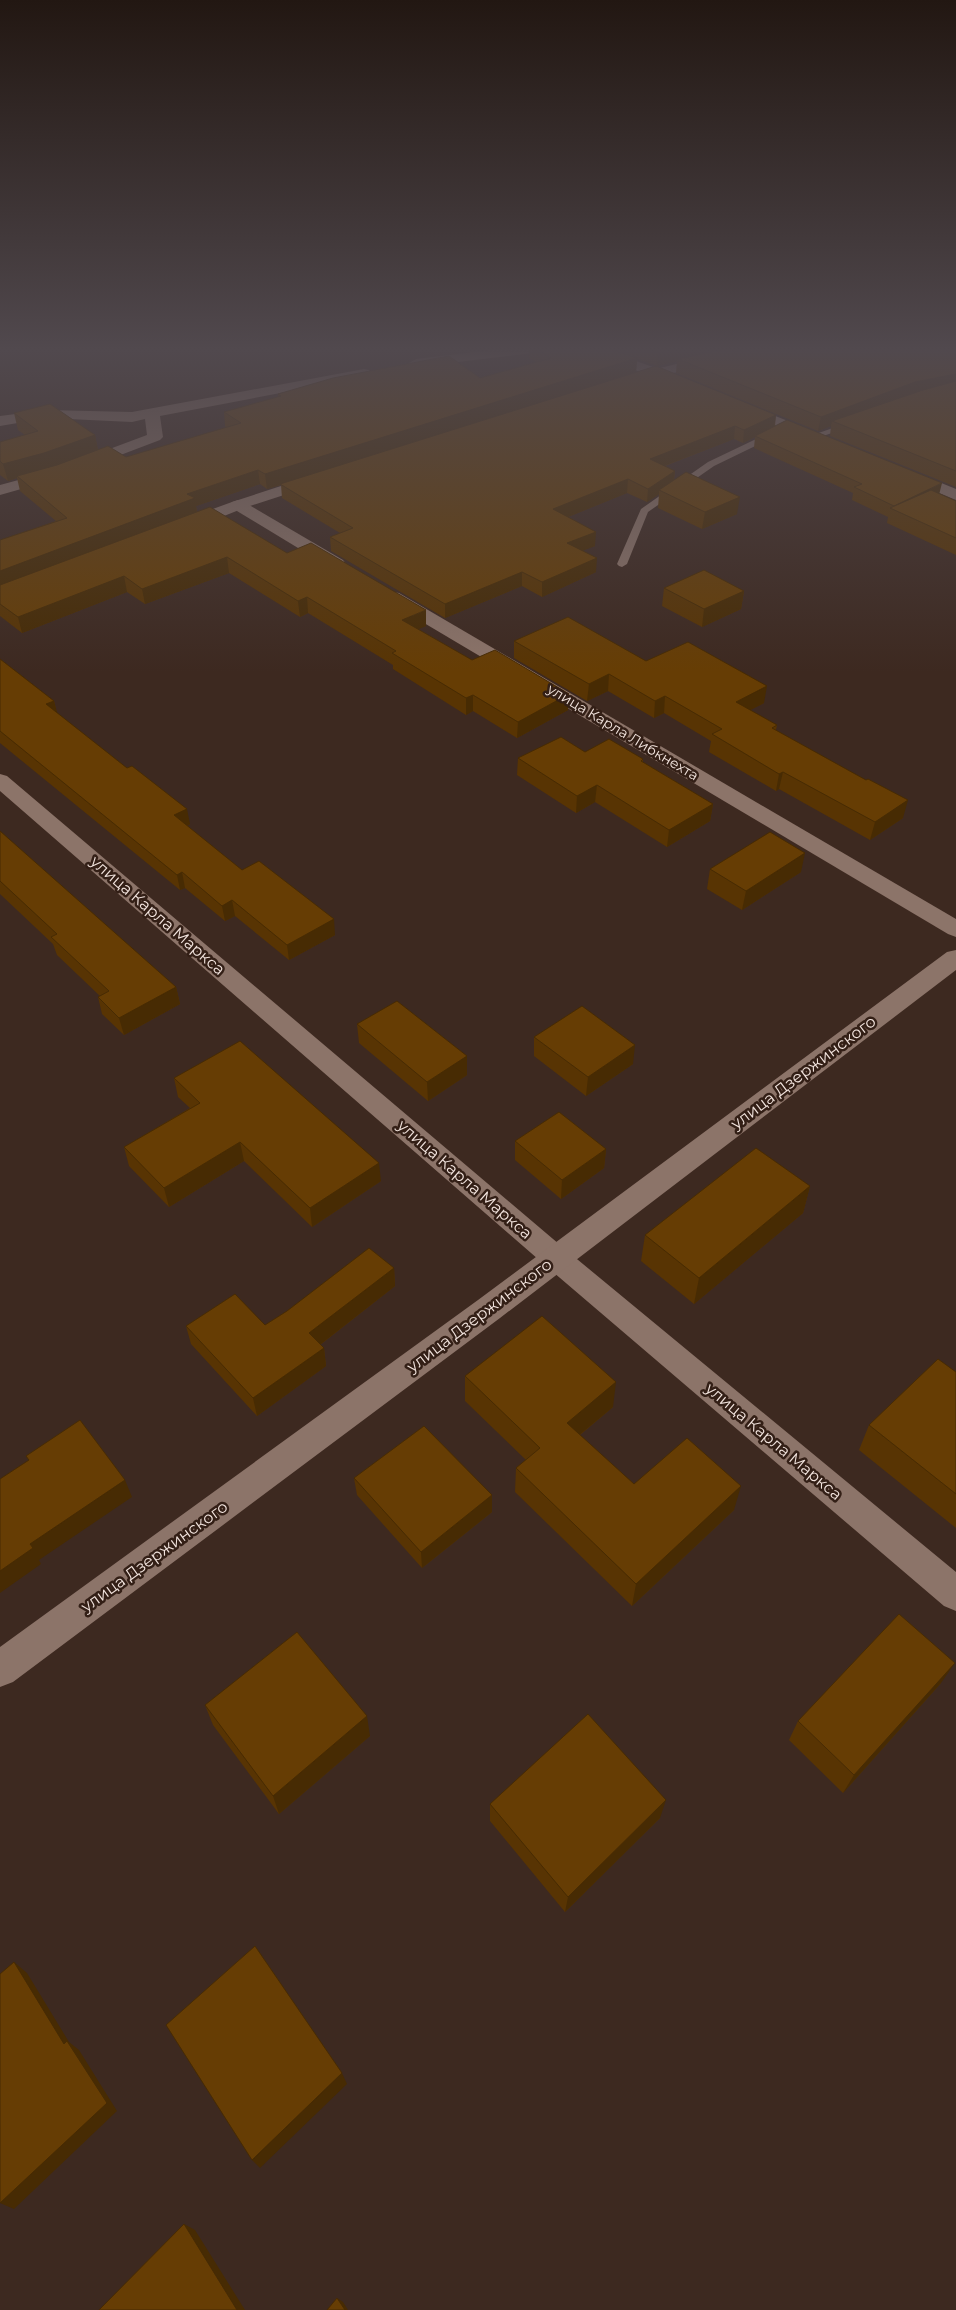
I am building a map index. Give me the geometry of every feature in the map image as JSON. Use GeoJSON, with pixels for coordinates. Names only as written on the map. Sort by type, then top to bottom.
{"type":"FeatureCollection","features":[{"type":"Feature","properties":{"kind":"street"},"geometry":{"type":"LineString","coordinates":[[0,490],[54,475],[101,457]]}},
{"type":"Feature","properties":{"kind":"street"},"geometry":{"type":"LineString","coordinates":[[894,469],[956,495]]}},
{"type":"Feature","properties":{"kind":"street"},"geometry":{"type":"LineString","coordinates":[[165,533],[238,505],[332,475]]}},
{"type":"Feature","properties":{"kind":"street","name":"улица Карла Либкнехта"},"geometry":{"type":"LineString","coordinates":[[238,505],[956,929]]}},
{"type":"Feature","properties":{"kind":"street","name":"улица Карла Маркса"},"geometry":{"type":"LineString","coordinates":[[0,780],[556,1258],[956,1594]]}},
{"type":"Feature","properties":{"kind":"street","name":"улица Дзержинского"},"geometry":{"type":"LineString","coordinates":[[0,1669],[556,1258],[956,958]]}},
{"type":"Feature","properties":{"kind":"lane"},"geometry":{"type":"LineString","coordinates":[[622,564],[644,511],[711,464],[726,457]]}},
{"type":"Feature","properties":{"kind":"building"},"geometry":{"type":"Polygon","coordinates":[[[0,457],[30,457],[3,464],[0,461],[0,457]]]}},
{"type":"Feature","properties":{"kind":"building"},"geometry":{"type":"Polygon","coordinates":[[[79,457],[320,457],[265,474],[258,470],[187,494],[195,498],[0,571],[0,540],[67,518],[17,476],[79,457]]]}},
{"type":"Feature","properties":{"kind":"building"},"geometry":{"type":"Polygon","coordinates":[[[367,457],[656,457],[650,459],[675,471],[648,489],[628,479],[553,509],[596,532],[567,543],[597,558],[542,582],[522,572],[445,604],[330,537],[353,528],[280,484],[367,457]]]}},
{"type":"Feature","properties":{"kind":"building"},"geometry":{"type":"Polygon","coordinates":[[[801,457],[878,457],[942,483],[894,506],[854,487],[862,484],[801,457]]]}},
{"type":"Feature","properties":{"kind":"building"},"geometry":{"type":"Polygon","coordinates":[[[921,457],[956,457],[956,471],[921,457]]]}},
{"type":"Feature","properties":{"kind":"building"},"geometry":{"type":"Polygon","coordinates":[[[686,472],[740,497],[705,512],[659,490],[686,472]]]}},
{"type":"Feature","properties":{"kind":"building"},"geometry":{"type":"Polygon","coordinates":[[[931,490],[956,501],[956,538],[890,508],[931,490]]]}},
{"type":"Feature","properties":{"kind":"building"},"geometry":{"type":"Polygon","coordinates":[[[210,507],[287,553],[311,543],[426,610],[402,620],[472,660],[495,650],[569,694],[518,722],[473,695],[466,698],[392,653],[396,651],[307,597],[298,601],[227,557],[142,589],[124,576],[18,617],[0,604],[0,585],[210,507]]]}},
{"type":"Feature","properties":{"kind":"building"},"geometry":{"type":"Polygon","coordinates":[[[704,570],[744,591],[704,609],[664,588],[704,570]]]}},
{"type":"Feature","properties":{"kind":"building"},"geometry":{"type":"Polygon","coordinates":[[[568,617],[646,661],[688,642],[767,686],[736,702],[777,725],[772,728],[866,780],[868,779],[908,800],[875,822],[783,772],[779,774],[712,734],[722,729],[665,696],[655,701],[609,674],[589,684],[514,641],[568,617]]]}},
{"type":"Feature","properties":{"kind":"building"},"geometry":{"type":"Polygon","coordinates":[[[0,659],[54,701],[46,704],[127,768],[132,766],[187,809],[174,815],[242,870],[259,861],[334,919],[287,945],[232,900],[222,906],[182,872],[177,875],[0,731],[0,659]]]}},
{"type":"Feature","properties":{"kind":"building"},"geometry":{"type":"Polygon","coordinates":[[[561,737],[585,752],[609,739],[643,759],[641,761],[713,804],[669,830],[597,785],[577,796],[518,758],[561,737]]]}},
{"type":"Feature","properties":{"kind":"building"},"geometry":{"type":"Polygon","coordinates":[[[0,831],[176,987],[119,1018],[98,997],[109,991],[51,937],[57,934],[0,881],[0,831]]]}},
{"type":"Feature","properties":{"kind":"building"},"geometry":{"type":"Polygon","coordinates":[[[770,832],[805,853],[746,891],[710,869],[770,832]]]}},
{"type":"Feature","properties":{"kind":"building"},"geometry":{"type":"Polygon","coordinates":[[[397,1001],[467,1056],[427,1082],[357,1024],[397,1001]]]}},
{"type":"Feature","properties":{"kind":"building"},"geometry":{"type":"Polygon","coordinates":[[[582,1006],[635,1045],[588,1077],[534,1037],[582,1006]]]}},
{"type":"Feature","properties":{"kind":"building"},"geometry":{"type":"Polygon","coordinates":[[[240,1041],[379,1163],[310,1208],[240,1142],[164,1188],[124,1147],[200,1103],[174,1078],[240,1041]]]}},
{"type":"Feature","properties":{"kind":"building"},"geometry":{"type":"Polygon","coordinates":[[[559,1112],[606,1149],[562,1180],[515,1141],[559,1112]]]}},
{"type":"Feature","properties":{"kind":"building"},"geometry":{"type":"Polygon","coordinates":[[[756,1148],[810,1186],[699,1278],[645,1235],[756,1148]]]}},
{"type":"Feature","properties":{"kind":"building"},"geometry":{"type":"Polygon","coordinates":[[[369,1248],[394,1268],[309,1333],[324,1348],[253,1398],[186,1326],[235,1294],[265,1325],[287,1311],[369,1248]]]}},
{"type":"Feature","properties":{"kind":"building"},"geometry":{"type":"Polygon","coordinates":[[[542,1316],[616,1382],[567,1423],[634,1484],[687,1438],[741,1486],[636,1584],[516,1468],[540,1448],[465,1376],[542,1316]]]}},
{"type":"Feature","properties":{"kind":"building"},"geometry":{"type":"Polygon","coordinates":[[[938,1359],[956,1372],[956,1494],[869,1425],[938,1359]]]}},
{"type":"Feature","properties":{"kind":"building"},"geometry":{"type":"Polygon","coordinates":[[[80,1420],[125,1480],[30,1544],[33,1548],[0,1571],[0,1479],[29,1460],[26,1456],[80,1420]]]}},
{"type":"Feature","properties":{"kind":"building"},"geometry":{"type":"Polygon","coordinates":[[[424,1426],[492,1495],[421,1552],[354,1478],[424,1426]]]}},
{"type":"Feature","properties":{"kind":"building"},"geometry":{"type":"Polygon","coordinates":[[[899,1614],[955,1663],[854,1775],[798,1721],[899,1614]]]}},
{"type":"Feature","properties":{"kind":"building"},"geometry":{"type":"Polygon","coordinates":[[[297,1632],[367,1716],[273,1796],[205,1705],[297,1632]]]}},
{"type":"Feature","properties":{"kind":"building"},"geometry":{"type":"Polygon","coordinates":[[[588,1714],[666,1800],[568,1897],[490,1804],[588,1714]]]}},
{"type":"Feature","properties":{"kind":"building"},"geometry":{"type":"Polygon","coordinates":[[[255,1946],[342,2073],[252,2160],[166,2025],[255,1946]]]}},
{"type":"Feature","properties":{"kind":"building"},"geometry":{"type":"Polygon","coordinates":[[[14,1962],[64,2044],[67,2041],[107,2103],[0,2203],[0,1974],[14,1962]]]}},
{"type":"Feature","properties":{"kind":"building"},"geometry":{"type":"Polygon","coordinates":[[[184,2224],[237,2310],[99,2310],[184,2224]]]}},
{"type":"Feature","properties":{"kind":"building"},"geometry":{"type":"Polygon","coordinates":[[[337,2298],[345,2310],[327,2310],[337,2298]]]}}]}
